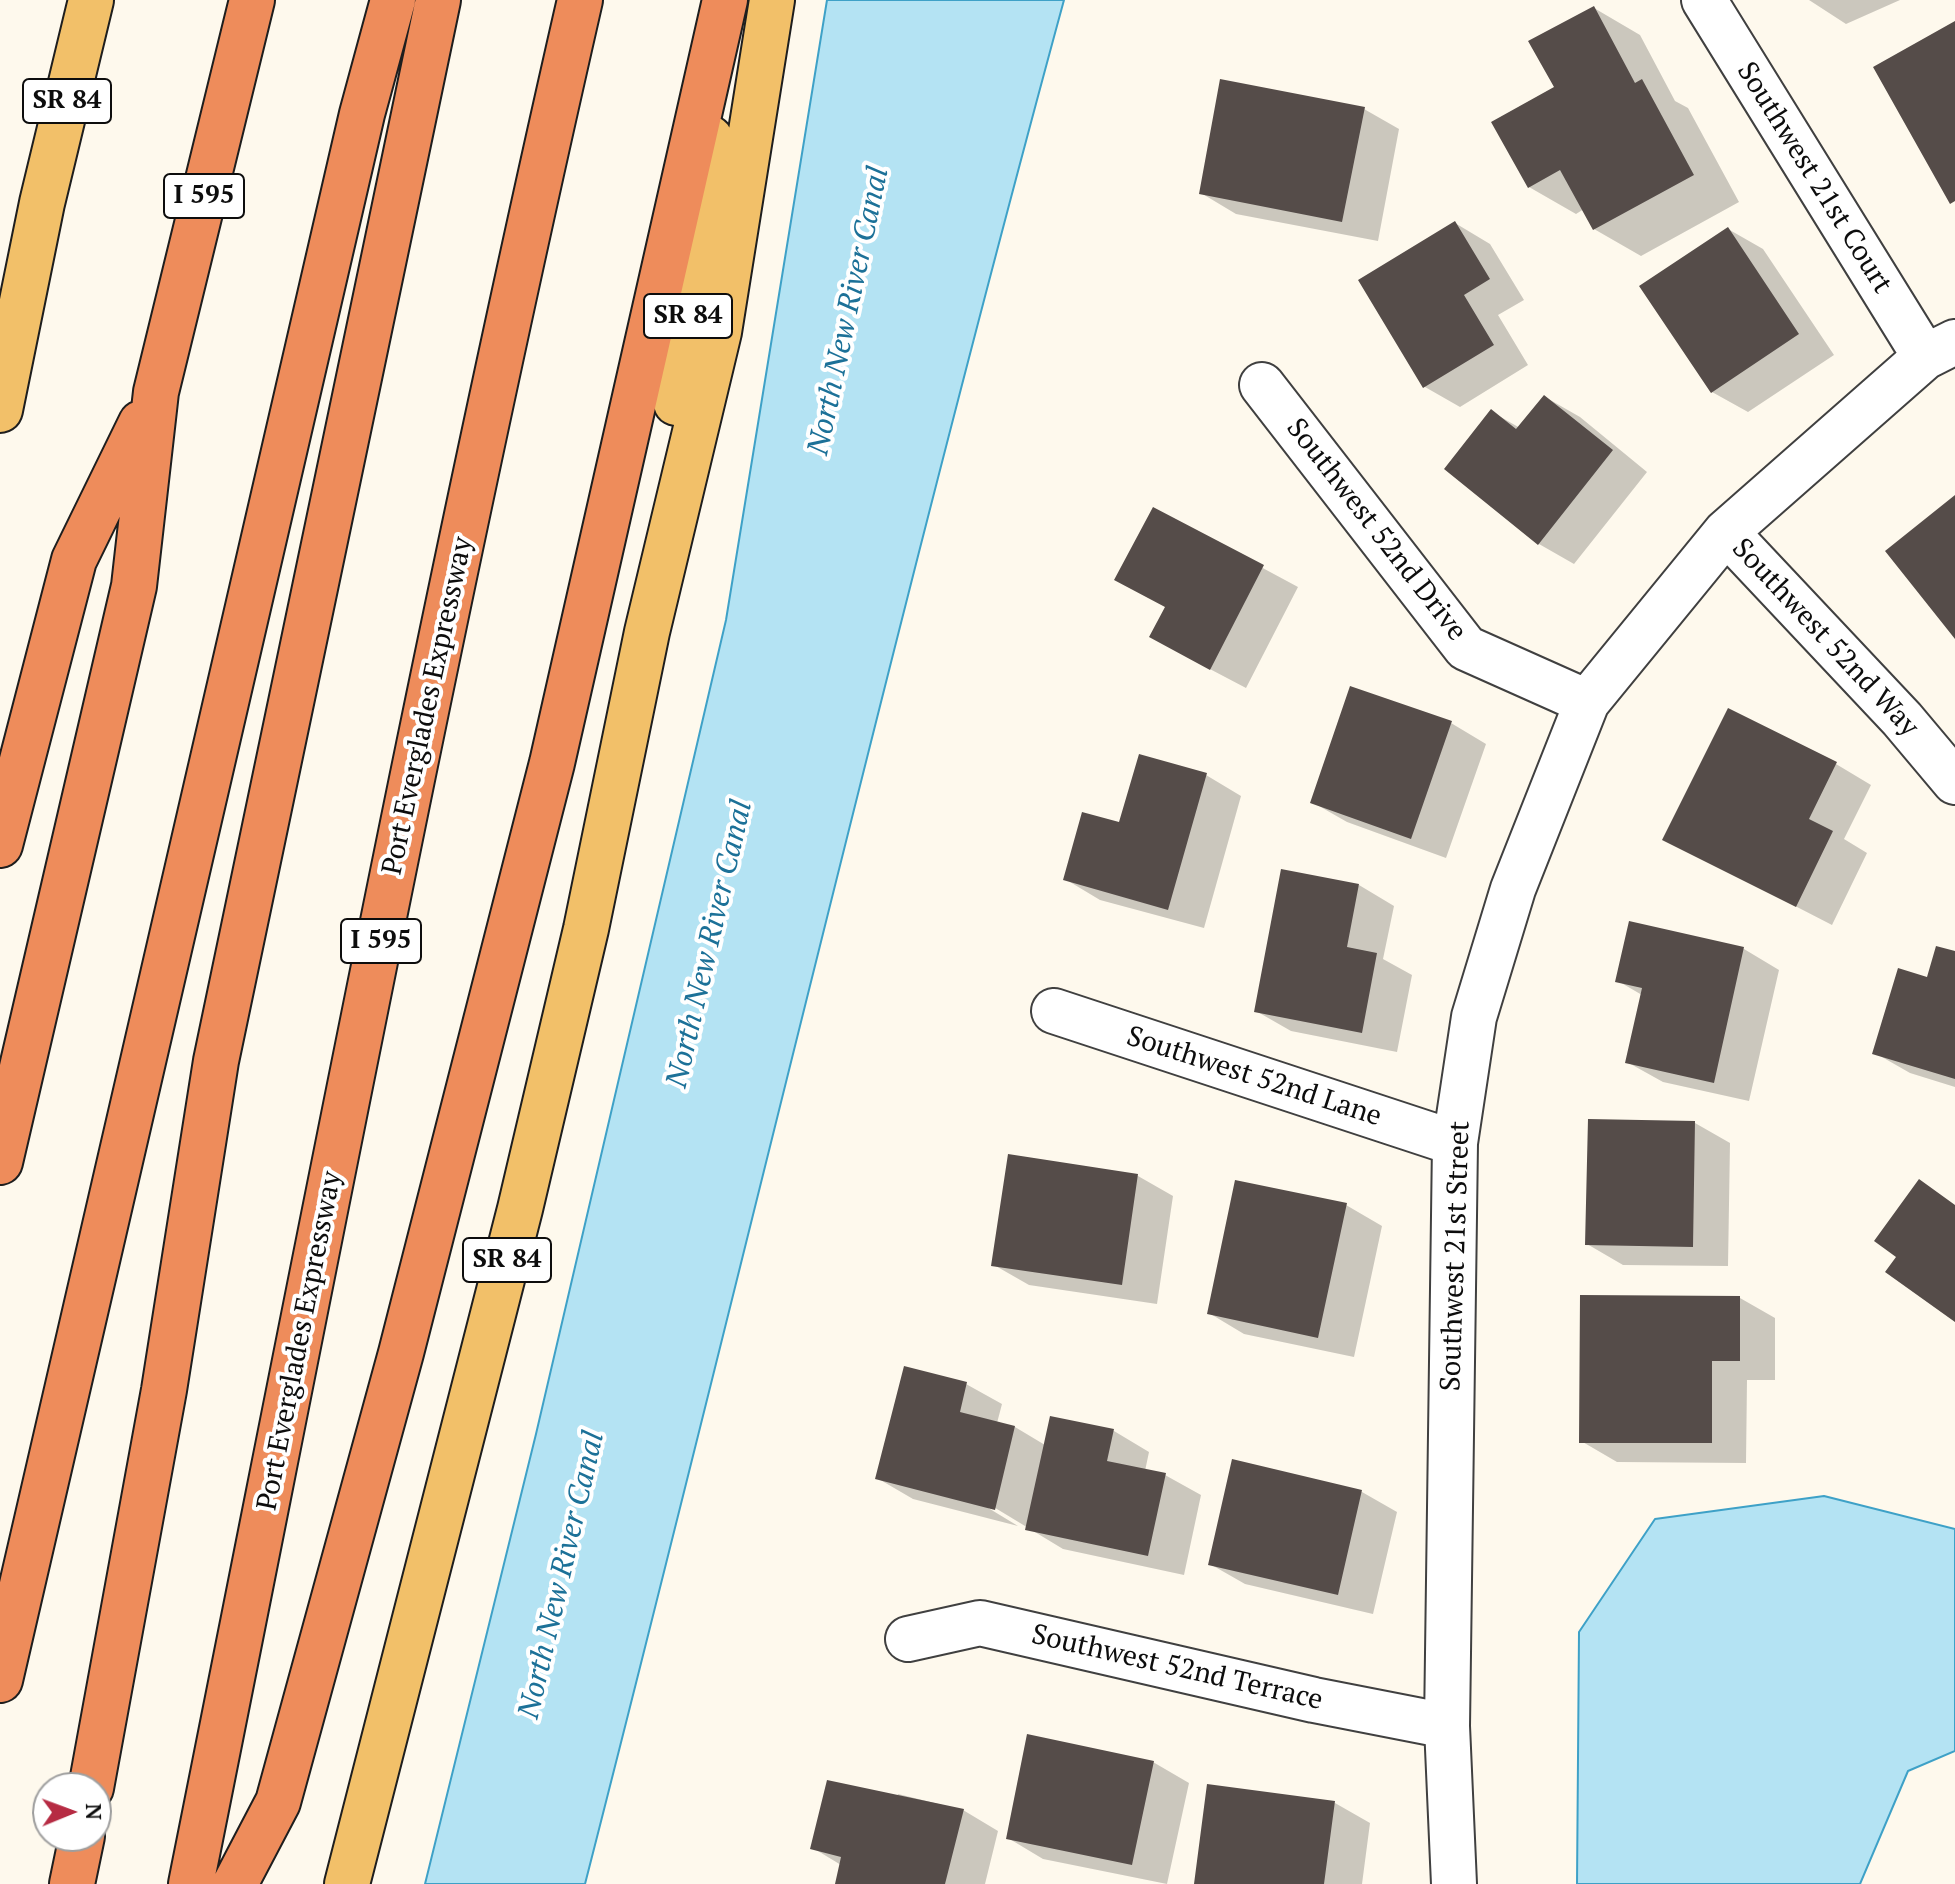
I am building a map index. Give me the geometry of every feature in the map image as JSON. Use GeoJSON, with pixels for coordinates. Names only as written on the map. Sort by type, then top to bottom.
{"type":"FeatureCollection","features":[{"type":"Feature","properties":{"kind":"highway","name":"I 595"},"geometry":{"type":"LineString","coordinates":[[0,1162],[134,586],[156,392],[252,0]]}},
{"type":"Feature","properties":{"kind":"highway"},"geometry":{"type":"LineString","coordinates":[[0,1680],[322,284],[393,0]]}},
{"type":"Feature","properties":{"kind":"highway"},"geometry":{"type":"LineString","coordinates":[[94,1772],[164,1390],[216,1061],[438,0]]}},
{"type":"Feature","properties":{"kind":"highway","name":"Port Everglades Expressway"},"geometry":{"type":"LineString","coordinates":[[191,1884],[434,676],[522,253],[580,0]]}},
{"type":"Feature","properties":{"kind":"highway"},"geometry":{"type":"LineString","coordinates":[[235,1884],[278,1802],[401,1353],[552,763],[726,0]]}},
{"type":"Feature","properties":{"kind":"highway"},"geometry":{"type":"LineString","coordinates":[[0,845],[74,560],[156,392]]}},
{"type":"Feature","properties":{"kind":"highway"},"geometry":{"type":"LineString","coordinates":[[72,1884],[79,1852]]}},
{"type":"Feature","properties":{"kind":"main road","name":"SR 84"},"geometry":{"type":"LineString","coordinates":[[0,410],[42,203],[91,0]]}},
{"type":"Feature","properties":{"kind":"main road","name":"SR 84"},"geometry":{"type":"LineString","coordinates":[[347,1884],[555,1064],[620,776],[647,632],[726,0]]}},
{"type":"Feature","properties":{"kind":"main road"},"geometry":{"type":"LineString","coordinates":[[647,632],[719,332],[772,0]]}},
{"type":"Feature","properties":{"kind":"street","name":"Southwest 21st Court"},"geometry":{"type":"LineString","coordinates":[[1704,0],[1940,350]]}},
{"type":"Feature","properties":{"kind":"street","name":"Southwest 21st Street"},"geometry":{"type":"LineString","coordinates":[[1454,1884],[1447,1726],[1455,1143],[1474,1017],[1513,889],[1587,702],[1726,532],[1940,350]]}},
{"type":"Feature","properties":{"kind":"street","name":"Southwest 52nd Drive"},"geometry":{"type":"LineString","coordinates":[[1262,385],[1466,648],[1587,702]]}},
{"type":"Feature","properties":{"kind":"street","name":"Southwest 52nd Way"},"geometry":{"type":"LineString","coordinates":[[1726,532],[1902,719],[1955,782]]}},
{"type":"Feature","properties":{"kind":"street","name":"Southwest 52nd Lane"},"geometry":{"type":"LineString","coordinates":[[1054,1011],[1455,1143]]}},
{"type":"Feature","properties":{"kind":"street","name":"Southwest 52nd Terrace"},"geometry":{"type":"LineString","coordinates":[[908,1639],[980,1623],[1314,1700],[1447,1726]]}},
{"type":"Feature","properties":{"kind":"water","name":"North New River Canal"},"geometry":{"type":"Polygon","coordinates":[[[827,0],[1064,0],[880,705],[585,1884],[425,1884],[536,1434],[726,620],[827,0]]]}},
{"type":"Feature","properties":{"kind":"water"},"geometry":{"type":"Polygon","coordinates":[[[1824,1496],[1955,1529],[1955,1751],[1908,1771],[1860,1884],[1577,1884],[1579,1632],[1655,1519],[1824,1496]]]}},
{"type":"Feature","properties":{"kind":"building"},"geometry":{"type":"Polygon","coordinates":[[[1594,6],[1635,83],[1642,79],[1694,175],[1593,230],[1560,170],[1528,188],[1491,122],[1554,87],[1528,41],[1594,6]]]}},
{"type":"Feature","properties":{"kind":"building"},"geometry":{"type":"Polygon","coordinates":[[[1955,21],[1955,201],[1950,204],[1873,67],[1955,21]]]}},
{"type":"Feature","properties":{"kind":"building"},"geometry":{"type":"Polygon","coordinates":[[[1220,79],[1365,107],[1342,222],[1199,194],[1220,79]]]}},
{"type":"Feature","properties":{"kind":"building"},"geometry":{"type":"Polygon","coordinates":[[[1455,221],[1490,279],[1464,295],[1494,345],[1423,388],[1358,280],[1455,221]]]}},
{"type":"Feature","properties":{"kind":"building"},"geometry":{"type":"Polygon","coordinates":[[[1728,227],[1799,334],[1711,393],[1639,286],[1728,227]]]}},
{"type":"Feature","properties":{"kind":"building"},"geometry":{"type":"Polygon","coordinates":[[[1544,395],[1613,450],[1538,545],[1444,469],[1491,409],[1516,429],[1544,395]]]}},
{"type":"Feature","properties":{"kind":"building"},"geometry":{"type":"Polygon","coordinates":[[[1955,495],[1955,639],[1885,551],[1955,495]]]}},
{"type":"Feature","properties":{"kind":"building"},"geometry":{"type":"Polygon","coordinates":[[[1153,507],[1264,565],[1210,670],[1149,637],[1165,607],[1114,580],[1153,507]]]}},
{"type":"Feature","properties":{"kind":"building"},"geometry":{"type":"Polygon","coordinates":[[[1350,686],[1452,721],[1411,839],[1310,803],[1350,686]]]}},
{"type":"Feature","properties":{"kind":"building"},"geometry":{"type":"Polygon","coordinates":[[[1728,708],[1837,762],[1809,819],[1833,831],[1796,907],[1662,840],[1728,708]]]}},
{"type":"Feature","properties":{"kind":"building"},"geometry":{"type":"Polygon","coordinates":[[[1139,754],[1207,773],[1168,910],[1063,880],[1082,812],[1119,822],[1139,754]]]}},
{"type":"Feature","properties":{"kind":"building"},"geometry":{"type":"Polygon","coordinates":[[[1281,869],[1359,884],[1347,947],[1377,953],[1362,1033],[1254,1012],[1281,869]]]}},
{"type":"Feature","properties":{"kind":"building"},"geometry":{"type":"Polygon","coordinates":[[[1629,921],[1744,947],[1714,1083],[1625,1063],[1642,988],[1615,982],[1629,921]]]}},
{"type":"Feature","properties":{"kind":"building"},"geometry":{"type":"Polygon","coordinates":[[[1936,946],[1955,951],[1955,1079],[1872,1054],[1898,968],[1927,977],[1936,946]]]}},
{"type":"Feature","properties":{"kind":"building"},"geometry":{"type":"Polygon","coordinates":[[[1588,1119],[1695,1121],[1693,1247],[1585,1245],[1588,1119]]]}},
{"type":"Feature","properties":{"kind":"building"},"geometry":{"type":"Polygon","coordinates":[[[1008,1154],[1138,1174],[1122,1285],[991,1266],[1008,1154]]]}},
{"type":"Feature","properties":{"kind":"building"},"geometry":{"type":"Polygon","coordinates":[[[1919,1179],[1955,1205],[1955,1322],[1885,1272],[1896,1257],[1874,1241],[1919,1179]]]}},
{"type":"Feature","properties":{"kind":"building"},"geometry":{"type":"Polygon","coordinates":[[[1235,1180],[1347,1203],[1318,1338],[1207,1314],[1235,1180]]]}},
{"type":"Feature","properties":{"kind":"building"},"geometry":{"type":"Polygon","coordinates":[[[1580,1295],[1740,1296],[1740,1361],[1712,1361],[1712,1443],[1579,1443],[1580,1295]]]}},
{"type":"Feature","properties":{"kind":"building"},"geometry":{"type":"Polygon","coordinates":[[[904,1366],[967,1382],[960,1412],[1015,1426],[995,1510],[875,1479],[904,1366]]]}},
{"type":"Feature","properties":{"kind":"building"},"geometry":{"type":"Polygon","coordinates":[[[1050,1416],[1114,1429],[1107,1461],[1166,1473],[1148,1556],[1025,1530],[1050,1416]]]}},
{"type":"Feature","properties":{"kind":"building"},"geometry":{"type":"Polygon","coordinates":[[[1232,1459],[1362,1490],[1338,1595],[1208,1565],[1232,1459]]]}},
{"type":"Feature","properties":{"kind":"building"},"geometry":{"type":"Polygon","coordinates":[[[1027,1734],[1154,1761],[1132,1865],[1006,1839],[1027,1734]]]}},
{"type":"Feature","properties":{"kind":"building"},"geometry":{"type":"Polygon","coordinates":[[[827,1780],[964,1809],[945,1884],[835,1884],[841,1857],[810,1849],[827,1780]]]}},
{"type":"Feature","properties":{"kind":"building"},"geometry":{"type":"Polygon","coordinates":[[[1207,1784],[1335,1801],[1324,1884],[1194,1884],[1207,1784]]]}}]}
